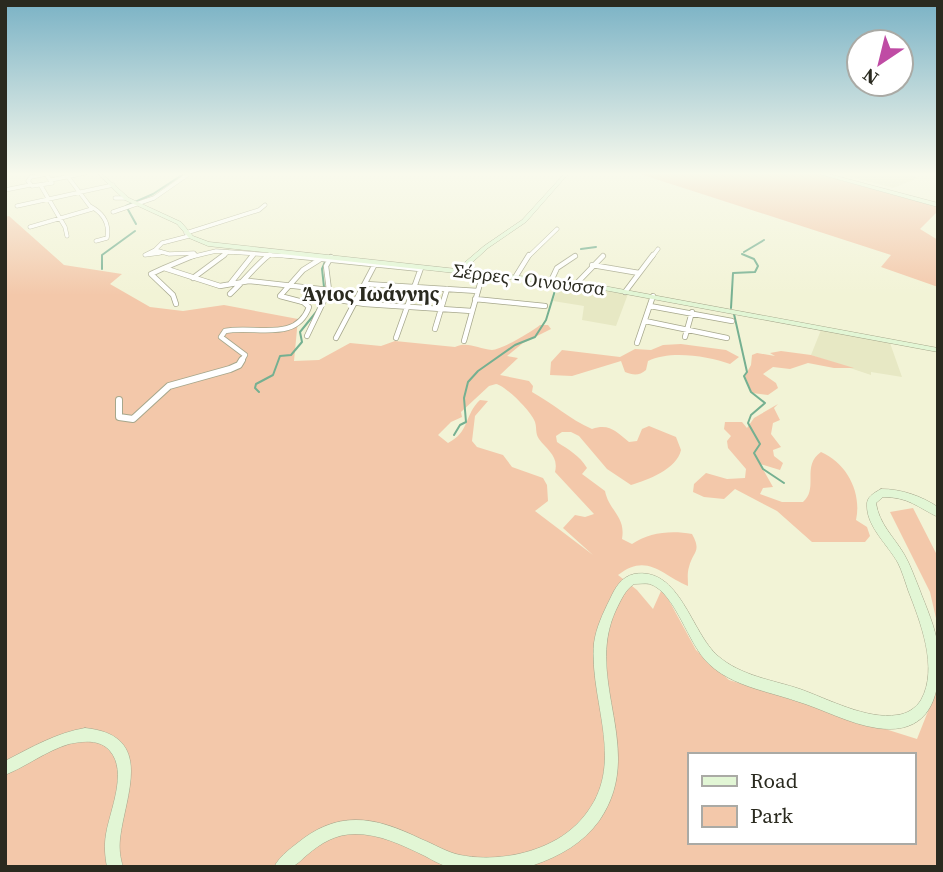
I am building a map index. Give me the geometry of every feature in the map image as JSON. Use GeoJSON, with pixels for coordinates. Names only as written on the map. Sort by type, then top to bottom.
{"type":"FeatureCollection","features":[{"type":"Feature","properties":{"kind":"street"},"geometry":{"type":"LineString","coordinates":[[58,214],[67,236]]}},
{"type":"Feature","properties":{"kind":"street"},"geometry":{"type":"LineString","coordinates":[[30,227],[74,214]]}},
{"type":"Feature","properties":{"kind":"street"},"geometry":{"type":"LineString","coordinates":[[96,241],[107,238],[109,231],[102,214]]}},
{"type":"Feature","properties":{"kind":"street","name":"Σέρρες - Οινούσσα"},"geometry":{"type":"LineString","coordinates":[[154,214],[180,223],[188,234],[200,242],[226,248],[576,284],[694,303],[938,350]]}},
{"type":"Feature","properties":{"kind":"street"},"geometry":{"type":"LineString","coordinates":[[251,214],[162,243],[158,251],[185,254],[226,248],[253,255],[330,258],[421,268],[396,338]]}},
{"type":"Feature","properties":{"kind":"street"},"geometry":{"type":"LineString","coordinates":[[460,270],[485,247],[523,222],[530,214]]}},
{"type":"Feature","properties":{"kind":"street"},"geometry":{"type":"LineString","coordinates":[[516,276],[530,255],[557,229]]}},
{"type":"Feature","properties":{"kind":"street"},"geometry":{"type":"LineString","coordinates":[[176,304],[173,295],[151,274],[204,253],[226,248]]}},
{"type":"Feature","properties":{"kind":"street"},"geometry":{"type":"LineString","coordinates":[[193,278],[226,248]]}},
{"type":"Feature","properties":{"kind":"street"},"geometry":{"type":"LineString","coordinates":[[625,292],[658,249]]}},
{"type":"Feature","properties":{"kind":"street"},"geometry":{"type":"LineString","coordinates":[[230,294],[243,282],[251,269],[270,254]]}},
{"type":"Feature","properties":{"kind":"street"},"geometry":{"type":"LineString","coordinates":[[230,284],[253,255]]}},
{"type":"Feature","properties":{"kind":"street"},"geometry":{"type":"LineString","coordinates":[[551,281],[557,268],[575,256]]}},
{"type":"Feature","properties":{"kind":"street"},"geometry":{"type":"LineString","coordinates":[[576,284],[603,256]]}},
{"type":"Feature","properties":{"kind":"street"},"geometry":{"type":"LineString","coordinates":[[307,336],[329,290],[326,267],[330,258]]}},
{"type":"Feature","properties":{"kind":"street"},"geometry":{"type":"LineString","coordinates":[[119,400],[120,419],[136,416],[148,408],[155,396],[167,387],[211,375],[243,361],[245,355],[221,337],[225,331],[289,329],[306,317],[309,307],[305,302],[281,295],[308,266],[322,259]]}},
{"type":"Feature","properties":{"kind":"street"},"geometry":{"type":"LineString","coordinates":[[336,338],[375,264]]}},
{"type":"Feature","properties":{"kind":"street"},"geometry":{"type":"LineString","coordinates":[[592,265],[639,274]]}},
{"type":"Feature","properties":{"kind":"street"},"geometry":{"type":"LineString","coordinates":[[165,269],[220,286],[243,282],[329,290]]}},
{"type":"Feature","properties":{"kind":"street"},"geometry":{"type":"LineString","coordinates":[[464,341],[483,273]]}},
{"type":"Feature","properties":{"kind":"street"},"geometry":{"type":"LineString","coordinates":[[366,284],[447,289],[486,288]]}},
{"type":"Feature","properties":{"kind":"street"},"geometry":{"type":"LineString","coordinates":[[435,329],[447,289]]}},
{"type":"Feature","properties":{"kind":"street"},"geometry":{"type":"LineString","coordinates":[[637,343],[653,296]]}},
{"type":"Feature","properties":{"kind":"street"},"geometry":{"type":"LineString","coordinates":[[325,298],[355,304],[472,311]]}},
{"type":"Feature","properties":{"kind":"street"},"geometry":{"type":"LineString","coordinates":[[475,299],[545,306]]}},
{"type":"Feature","properties":{"kind":"street"},"geometry":{"type":"LineString","coordinates":[[685,337],[694,303]]}},
{"type":"Feature","properties":{"kind":"street"},"geometry":{"type":"LineString","coordinates":[[650,306],[732,321]]}},
{"type":"Feature","properties":{"kind":"street"},"geometry":{"type":"LineString","coordinates":[[645,321],[726,338]]}},
{"type":"Feature","properties":{"kind":"street"},"geometry":{"type":"LineString","coordinates":[[282,867],[317,839],[334,830],[351,826],[384,830],[459,863],[485,867],[533,861],[564,845],[586,826],[598,811],[608,786],[612,746],[600,646],[614,602],[625,584],[637,578],[652,580],[669,591],[678,602],[702,650],[734,674],[865,721],[892,722],[917,714],[927,702],[931,691],[934,666],[932,649],[905,566],[874,515],[871,502],[878,494],[901,494],[921,501],[938,513]]}},
{"type":"Feature","properties":{"kind":"street"},"geometry":{"type":"LineString","coordinates":[[5,768],[65,740],[81,736],[110,741],[122,754],[125,774],[114,838],[115,867]]}},
{"type":"Feature","properties":{"kind":"shaded area"},"geometry":{"type":"Polygon","coordinates":[[[559,284],[628,294],[616,326],[582,320],[584,306],[553,301],[559,284]]]}},
{"type":"Feature","properties":{"kind":"shaded area"},"geometry":{"type":"Polygon","coordinates":[[[821,330],[890,343],[902,377],[871,372],[871,375],[811,355],[821,330]]]}},
{"type":"Feature","properties":{"kind":"green space"},"geometry":{"type":"Polygon","coordinates":[[[763,214],[935,214],[920,229],[938,240],[938,287],[881,267],[891,255],[763,214]]]}},
{"type":"Feature","properties":{"kind":"green space"},"geometry":{"type":"Polygon","coordinates":[[[9,216],[64,265],[122,274],[110,284],[150,307],[183,311],[224,305],[298,319],[294,361],[319,360],[350,343],[381,346],[395,341],[455,347],[469,345],[492,350],[509,344],[540,325],[548,325],[551,329],[523,343],[507,356],[518,358],[500,375],[529,381],[533,386],[532,392],[592,429],[608,428],[629,442],[637,441],[642,429],[649,426],[676,437],[681,450],[674,463],[653,477],[631,485],[607,469],[579,436],[562,432],[556,436],[557,442],[577,456],[587,468],[582,474],[605,491],[622,525],[622,539],[632,544],[661,533],[692,534],[696,551],[688,569],[688,586],[646,565],[628,568],[618,575],[637,590],[653,609],[661,591],[666,595],[696,650],[729,680],[917,739],[938,686],[938,867],[5,867],[5,217],[9,216]],[[489,386],[461,412],[462,417],[451,422],[438,435],[448,443],[455,439],[464,429],[480,400],[488,401],[475,416],[472,441],[477,447],[503,455],[512,467],[543,478],[547,485],[548,501],[535,511],[593,555],[563,528],[575,515],[585,517],[594,514],[555,472],[554,457],[538,437],[535,422],[529,412],[500,386],[489,386]]]}},
{"type":"Feature","properties":{"kind":"green space"},"geometry":{"type":"Polygon","coordinates":[[[681,344],[726,350],[739,357],[730,364],[700,357],[667,356],[648,361],[646,370],[638,374],[625,372],[621,361],[572,376],[550,375],[551,362],[562,350],[620,357],[635,349],[651,350],[663,345],[681,344]]]}},
{"type":"Feature","properties":{"kind":"green space"},"geometry":{"type":"Polygon","coordinates":[[[781,351],[811,355],[854,368],[834,368],[808,363],[790,369],[773,367],[763,374],[776,383],[778,388],[768,395],[752,393],[745,376],[751,365],[752,355],[757,353],[775,356],[770,353],[781,351]]]}},
{"type":"Feature","properties":{"kind":"green space"},"geometry":{"type":"Polygon","coordinates":[[[778,404],[774,408],[780,420],[773,423],[771,434],[781,447],[773,450],[774,456],[783,463],[780,470],[760,464],[773,487],[763,488],[760,494],[782,502],[803,502],[810,490],[812,464],[821,452],[838,463],[851,480],[857,500],[856,520],[867,527],[870,536],[865,542],[812,542],[777,511],[735,489],[724,499],[704,497],[693,492],[694,484],[706,473],[727,479],[745,478],[746,469],[728,448],[727,441],[731,436],[724,429],[725,422],[742,422],[747,428],[754,418],[778,404]]]}},
{"type":"Feature","properties":{"kind":"green space"},"geometry":{"type":"Polygon","coordinates":[[[913,508],[938,557],[938,627],[930,592],[890,512],[913,508]]]}},
{"type":"Feature","properties":{"kind":"waterway"},"geometry":{"type":"LineString","coordinates":[[130,214],[136,224]]}},
{"type":"Feature","properties":{"kind":"waterway"},"geometry":{"type":"LineString","coordinates":[[102,269],[102,255],[135,231]]}},
{"type":"Feature","properties":{"kind":"waterway"},"geometry":{"type":"LineString","coordinates":[[744,252],[764,240]]}},
{"type":"Feature","properties":{"kind":"waterway"},"geometry":{"type":"LineString","coordinates":[[581,249],[596,247]]}},
{"type":"Feature","properties":{"kind":"waterway"},"geometry":{"type":"LineString","coordinates":[[731,308],[733,273],[755,272],[758,266],[754,259],[742,254]]}},
{"type":"Feature","properties":{"kind":"waterway"},"geometry":{"type":"LineString","coordinates":[[324,287],[322,269],[325,262]]}},
{"type":"Feature","properties":{"kind":"waterway"},"geometry":{"type":"LineString","coordinates":[[454,435],[460,425],[466,422],[464,398],[468,382],[478,371],[515,345],[535,337],[546,320],[557,284]]}},
{"type":"Feature","properties":{"kind":"waterway"},"geometry":{"type":"LineString","coordinates":[[259,392],[255,388],[256,384],[273,375],[280,356],[291,355],[302,342],[300,332],[317,311],[325,292]]}},
{"type":"Feature","properties":{"kind":"waterway"},"geometry":{"type":"LineString","coordinates":[[734,314],[747,372],[744,376],[751,392],[765,403],[751,415],[748,423],[760,444],[754,453],[763,469],[784,483]]}},
{"type":"Feature","properties":{"kind":"district","name":"Άγιος Ιωάννης"},"geometry":{"type":"Point","coordinates":[371,293]}}]}
